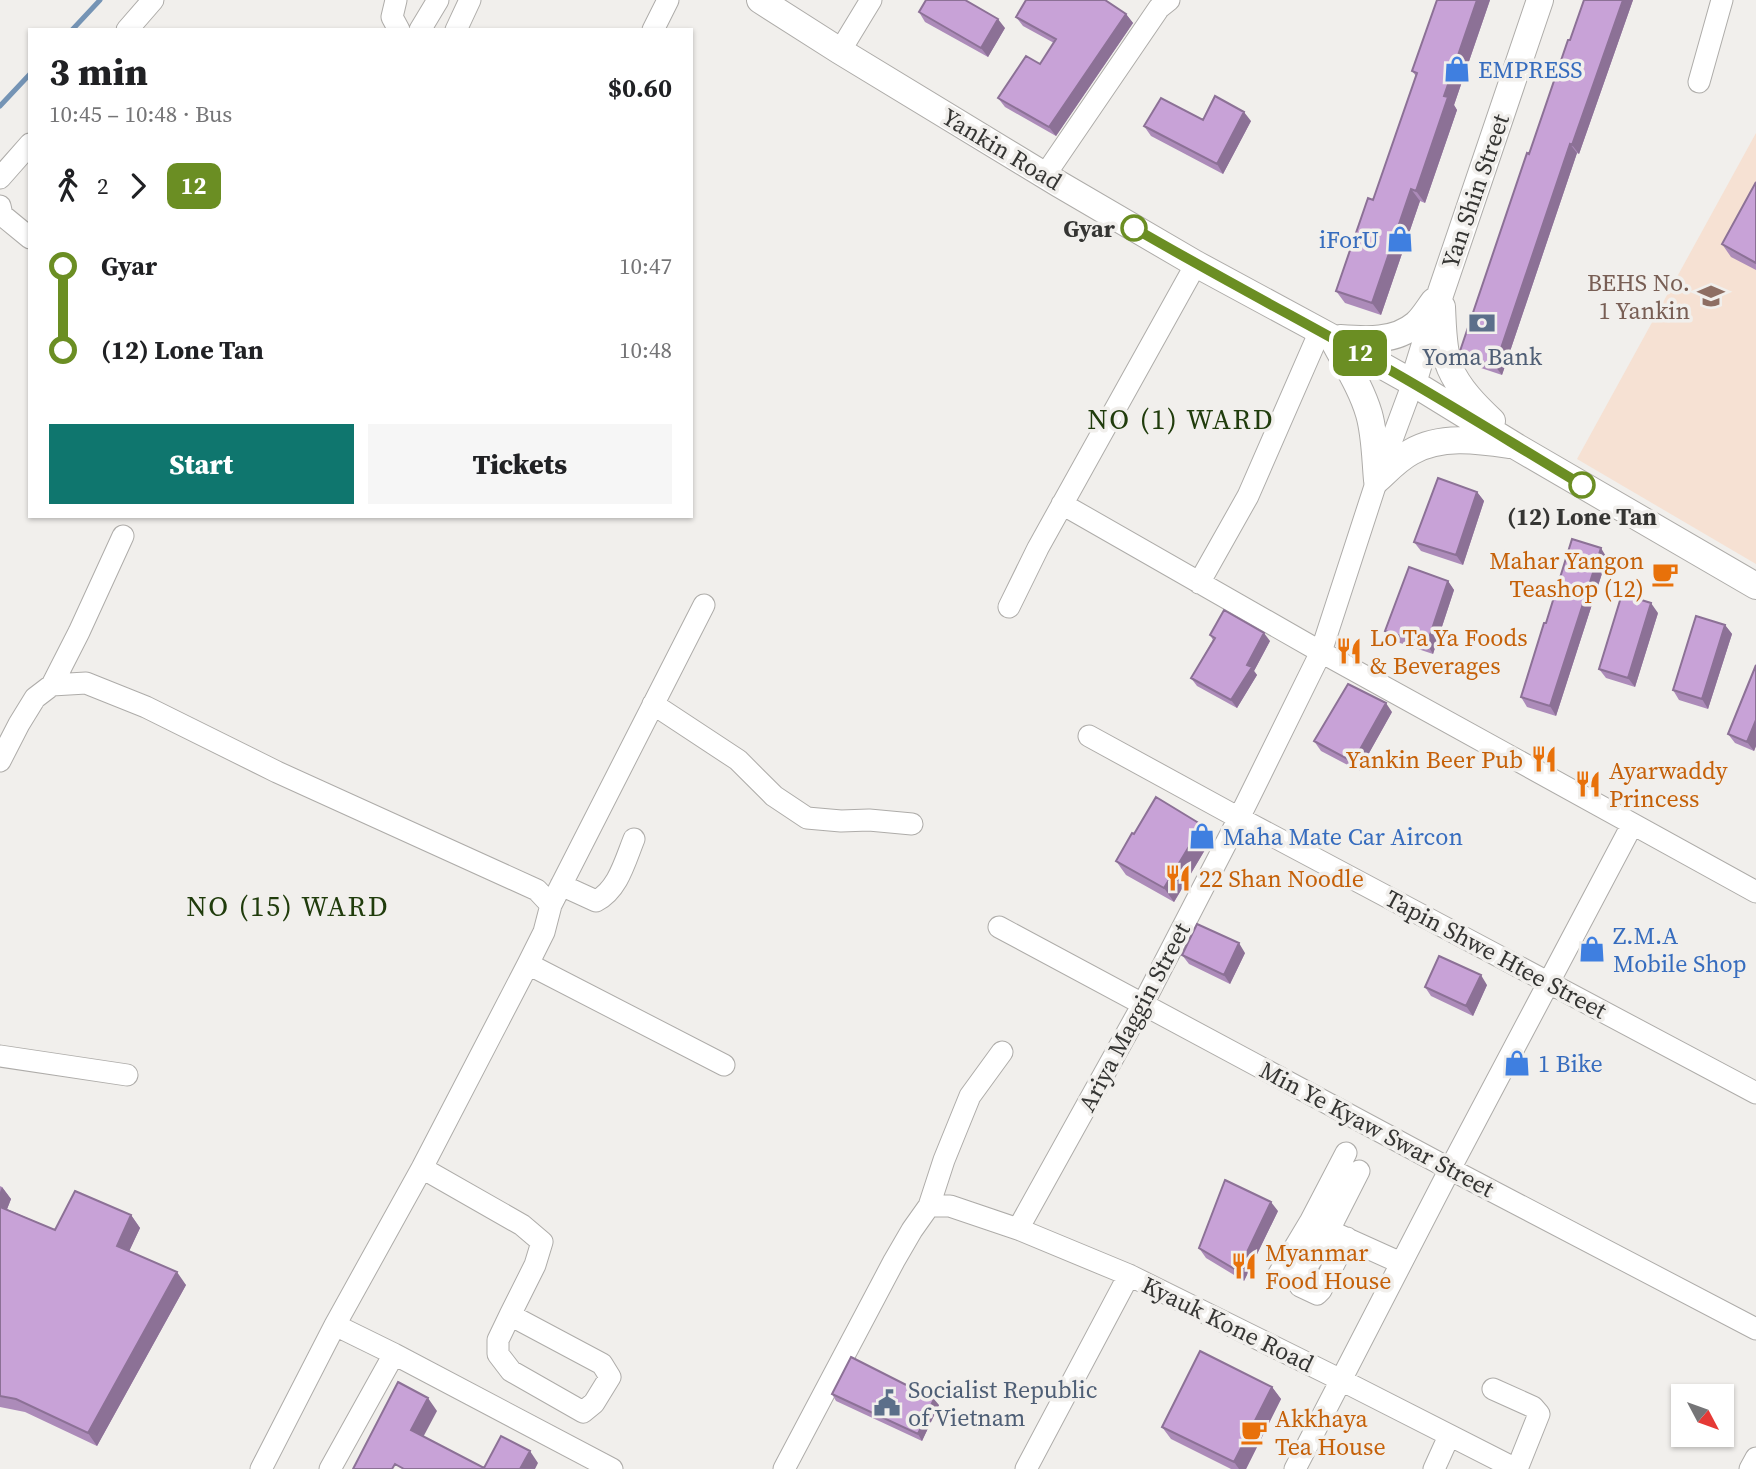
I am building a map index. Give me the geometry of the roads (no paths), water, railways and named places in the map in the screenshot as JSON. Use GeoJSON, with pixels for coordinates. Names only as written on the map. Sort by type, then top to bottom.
{"type":"FeatureCollection","features":[{"type":"Feature","properties":{"kind":"main road","name":"Yankin Road"},"geometry":{"type":"LineString","coordinates":[[760,0],[840,51],[1196,264],[1413,383],[1517,447],[1756,586]]}},
{"type":"Feature","properties":{"kind":"main road","name":"Yan Shin Street"},"geometry":{"type":"LineString","coordinates":[[1413,383],[1540,0]]}},
{"type":"Feature","properties":{"kind":"main road"},"geometry":{"type":"LineString","coordinates":[[1326,334],[1377,340],[1398,335],[1418,323],[1441,292]]}},
{"type":"Feature","properties":{"kind":"main road"},"geometry":{"type":"LineString","coordinates":[[1441,292],[1443,336],[1450,367],[1466,394],[1517,447]]}},
{"type":"Feature","properties":{"kind":"main road"},"geometry":{"type":"LineString","coordinates":[[1326,334],[1357,383],[1369,414],[1377,480]]}},
{"type":"Feature","properties":{"kind":"main road"},"geometry":{"type":"LineString","coordinates":[[1377,480],[1410,452],[1430,443],[1481,441],[1517,447]]}},
{"type":"Feature","properties":{"kind":"street"},"geometry":{"type":"LineString","coordinates":[[129,28],[153,0]]}},
{"type":"Feature","properties":{"kind":"street"},"geometry":{"type":"LineString","coordinates":[[396,0],[393,17],[399,28]]}},
{"type":"Feature","properties":{"kind":"street"},"geometry":{"type":"LineString","coordinates":[[421,28],[438,0]]}},
{"type":"Feature","properties":{"kind":"street"},"geometry":{"type":"LineString","coordinates":[[457,28],[470,0]]}},
{"type":"Feature","properties":{"kind":"street"},"geometry":{"type":"LineString","coordinates":[[654,28],[668,0]]}},
{"type":"Feature","properties":{"kind":"street"},"geometry":{"type":"LineString","coordinates":[[840,51],[871,0]]}},
{"type":"Feature","properties":{"kind":"street"},"geometry":{"type":"LineString","coordinates":[[1699,82],[1721,0]]}},
{"type":"Feature","properties":{"kind":"street"},"geometry":{"type":"LineString","coordinates":[[1045,175],[1158,3]]}},
{"type":"Feature","properties":{"kind":"street"},"geometry":{"type":"LineString","coordinates":[[0,178],[28,146]]}},
{"type":"Feature","properties":{"kind":"street"},"geometry":{"type":"LineString","coordinates":[[0,206],[2,215],[28,236]]}},
{"type":"Feature","properties":{"kind":"street"},"geometry":{"type":"LineString","coordinates":[[1009,607],[1033,557],[1196,264]]}},
{"type":"Feature","properties":{"kind":"street"},"geometry":{"type":"LineString","coordinates":[[1199,583],[1248,496],[1326,334]]}},
{"type":"Feature","properties":{"kind":"street","name":"Ariya Maggin Street"},"geometry":{"type":"LineString","coordinates":[[1018,1229],[1143,1004],[1321,652],[1377,480],[1413,383]]}},
{"type":"Feature","properties":{"kind":"street"},"geometry":{"type":"LineString","coordinates":[[1062,504],[1321,652],[1756,892]]}},
{"type":"Feature","properties":{"kind":"street"},"geometry":{"type":"LineString","coordinates":[[0,761],[35,698],[52,685],[123,536]]}},
{"type":"Feature","properties":{"kind":"street"},"geometry":{"type":"LineString","coordinates":[[261,1469],[528,964],[544,932],[551,905],[704,605]]}},
{"type":"Feature","properties":{"kind":"street"},"geometry":{"type":"LineString","coordinates":[[52,685],[86,683],[146,707],[289,778],[537,890],[551,905]]}},
{"type":"Feature","properties":{"kind":"street"},"geometry":{"type":"LineString","coordinates":[[653,704],[738,760],[774,796],[807,818],[912,824]]}},
{"type":"Feature","properties":{"kind":"street","name":"Tapin Shwe Htee Street"},"geometry":{"type":"LineString","coordinates":[[1089,736],[1756,1093]]}},
{"type":"Feature","properties":{"kind":"street"},"geometry":{"type":"LineString","coordinates":[[1295,1469],[1632,825]]}},
{"type":"Feature","properties":{"kind":"street"},"geometry":{"type":"LineString","coordinates":[[561,885],[596,901],[604,897],[614,884],[634,839]]}},
{"type":"Feature","properties":{"kind":"street","name":"Min Ye Kyaw Swar Street"},"geometry":{"type":"LineString","coordinates":[[999,927],[1450,1169],[1756,1329]]}},
{"type":"Feature","properties":{"kind":"street"},"geometry":{"type":"LineString","coordinates":[[528,964],[724,1065]]}},
{"type":"Feature","properties":{"kind":"street"},"geometry":{"type":"LineString","coordinates":[[784,1469],[894,1261],[929,1206],[970,1096],[1002,1052]]}},
{"type":"Feature","properties":{"kind":"street"},"geometry":{"type":"LineString","coordinates":[[0,1056],[127,1075]]}},
{"type":"Feature","properties":{"kind":"street"},"geometry":{"type":"LineString","coordinates":[[1329,1230],[1346,1153]]}},
{"type":"Feature","properties":{"kind":"street"},"geometry":{"type":"LineString","coordinates":[[422,1168],[522,1225],[542,1242],[535,1265],[510,1315],[498,1340],[498,1354],[511,1371],[583,1412],[594,1403],[610,1377],[602,1364],[510,1315]]}},
{"type":"Feature","properties":{"kind":"street"},"geometry":{"type":"LineString","coordinates":[[1277,1277],[1329,1230],[1359,1171]]}},
{"type":"Feature","properties":{"kind":"street","name":"Kyauk Kone Road"},"geometry":{"type":"LineString","coordinates":[[929,1206],[950,1206],[1018,1229],[1129,1275],[1516,1469]]}},
{"type":"Feature","properties":{"kind":"street"},"geometry":{"type":"LineString","coordinates":[[1329,1230],[1401,1263]]}},
{"type":"Feature","properties":{"kind":"street"},"geometry":{"type":"LineString","coordinates":[[1026,1469],[1129,1275]]}},
{"type":"Feature","properties":{"kind":"street"},"geometry":{"type":"LineString","coordinates":[[335,1325],[612,1469]]}},
{"type":"Feature","properties":{"kind":"street"},"geometry":{"type":"LineString","coordinates":[[330,1469],[394,1354]]}},
{"type":"Feature","properties":{"kind":"street"},"geometry":{"type":"LineString","coordinates":[[1493,1389],[1533,1407],[1539,1414],[1516,1469]]}},
{"type":"Feature","properties":{"kind":"street"},"geometry":{"type":"LineString","coordinates":[[1434,1469],[1449,1436]]}},
{"type":"Feature","properties":{"kind":"street"},"geometry":{"type":"LineString","coordinates":[[1750,1469],[1756,1458]]}},
{"type":"Feature","properties":{"kind":"waterway"},"geometry":{"type":"LineString","coordinates":[[74,28],[100,0]]}},
{"type":"Feature","properties":{"kind":"waterway"},"geometry":{"type":"LineString","coordinates":[[0,106],[28,76]]}},
{"type":"Feature","properties":{"kind":"place","name":"EMPRESS"},"geometry":{"type":"Point","coordinates":[1457,69]}},
{"type":"Feature","properties":{"kind":"place","name":"Gyar"},"geometry":{"type":"Point","coordinates":[1134,228]}},
{"type":"Feature","properties":{"kind":"place","name":"iForU"},"geometry":{"type":"Point","coordinates":[1400,239]}},
{"type":"Feature","properties":{"kind":"place","name":"BEHS No. 1 Yankin"},"geometry":{"type":"Point","coordinates":[1711,296]}},
{"type":"Feature","properties":{"kind":"place","name":"Yoma Bank"},"geometry":{"type":"Point","coordinates":[1482,323]}},
{"type":"Feature","properties":{"kind":"place","name":"(12) Lone Tan"},"geometry":{"type":"Point","coordinates":[1582,485]}},
{"type":"Feature","properties":{"kind":"place","name":"Mahar Yangon Teashop (12)"},"geometry":{"type":"Point","coordinates":[1665,574]}},
{"type":"Feature","properties":{"kind":"place","name":"Lo Ta Ya Foods & Beverages"},"geometry":{"type":"Point","coordinates":[1349,651]}},
{"type":"Feature","properties":{"kind":"place","name":"Yankin Beer Pub"},"geometry":{"type":"Point","coordinates":[1544,759]}},
{"type":"Feature","properties":{"kind":"place","name":"Ayarwaddy Princess"},"geometry":{"type":"Point","coordinates":[1588,784]}},
{"type":"Feature","properties":{"kind":"place","name":"Maha Mate Car Aircon"},"geometry":{"type":"Point","coordinates":[1202,836]}},
{"type":"Feature","properties":{"kind":"place","name":"22 Shan Noodle"},"geometry":{"type":"Point","coordinates":[1178,878]}},
{"type":"Feature","properties":{"kind":"place","name":"Z.M.A Mobile Shop"},"geometry":{"type":"Point","coordinates":[1592,949]}},
{"type":"Feature","properties":{"kind":"place","name":"1 Bike"},"geometry":{"type":"Point","coordinates":[1517,1063]}},
{"type":"Feature","properties":{"kind":"place","name":"Myanmar Food House"},"geometry":{"type":"Point","coordinates":[1244,1266]}},
{"type":"Feature","properties":{"kind":"place","name":"Socialist Republic of Vietnam"},"geometry":{"type":"Point","coordinates":[887,1403]}},
{"type":"Feature","properties":{"kind":"place","name":"Akkhaya Tea House"},"geometry":{"type":"Point","coordinates":[1254,1432]}},
{"type":"Feature","properties":{"kind":"district","name":"NO (1) WARD"},"geometry":{"type":"Point","coordinates":[1181,419]}},
{"type":"Feature","properties":{"kind":"district","name":"NO (15) WARD"},"geometry":{"type":"Point","coordinates":[288,906]}}]}
